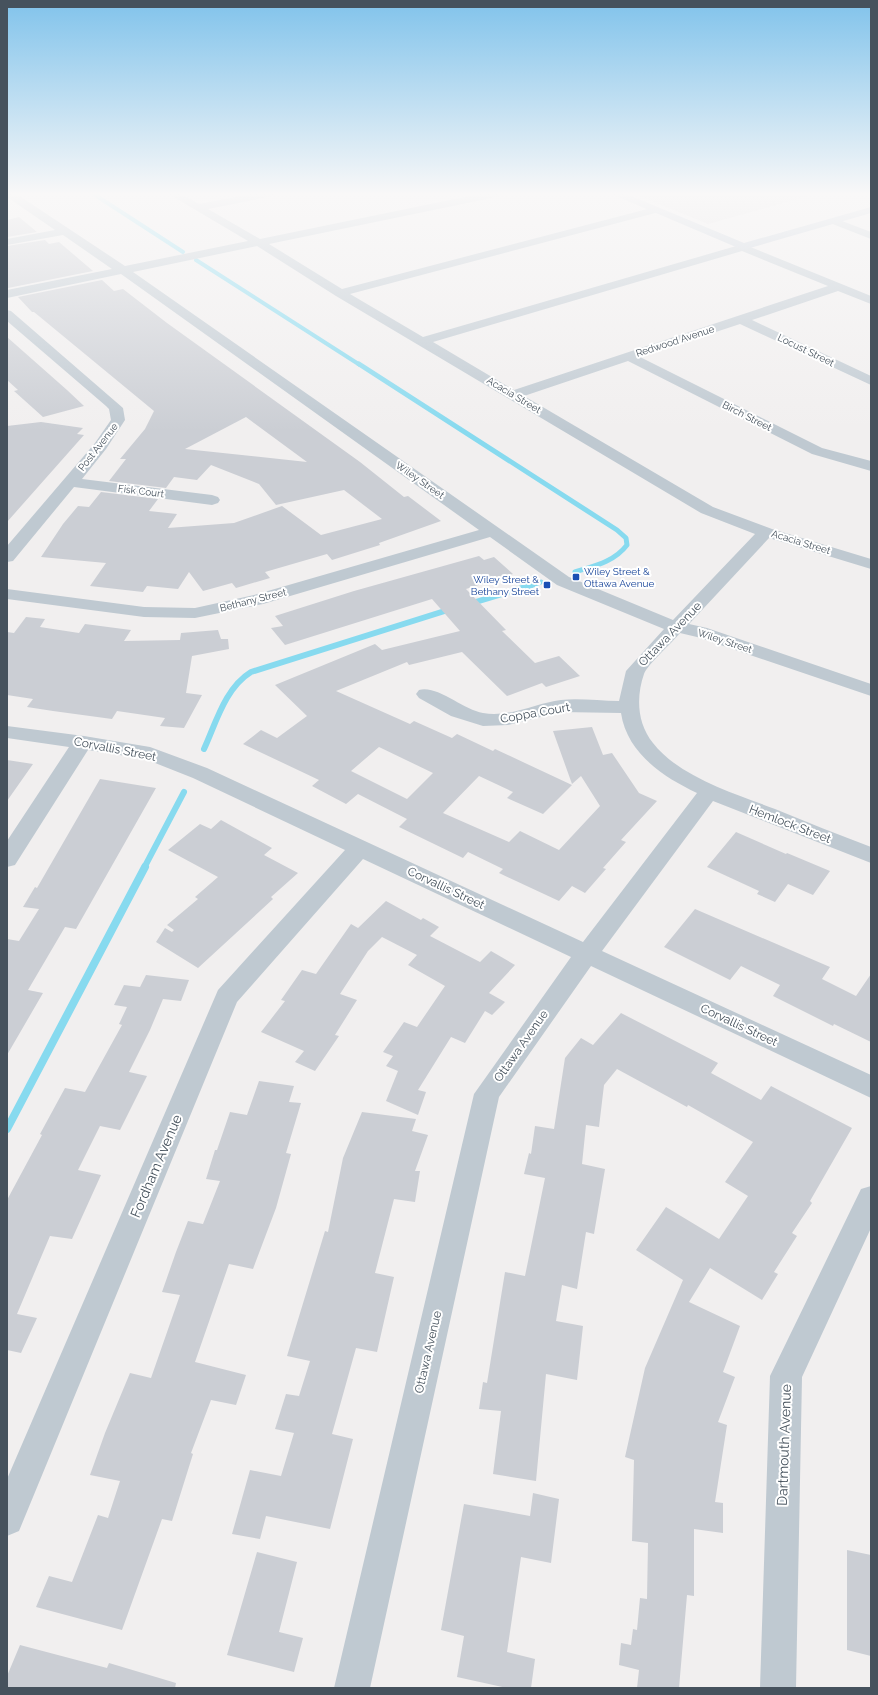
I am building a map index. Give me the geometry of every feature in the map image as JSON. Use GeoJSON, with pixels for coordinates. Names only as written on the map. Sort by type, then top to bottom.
{"type":"FeatureCollection","features":[{"type":"Feature","properties":{"kind":"street"},"geometry":{"type":"LineString","coordinates":[[7,294],[112,272]]}},
{"type":"Feature","properties":{"kind":"street","name":"Wiley Street"},"geometry":{"type":"LineString","coordinates":[[125,272],[570,586],[675,627],[701,632],[871,690]]}},
{"type":"Feature","properties":{"kind":"street","name":"Acacia Street"},"geometry":{"type":"LineString","coordinates":[[306,272],[707,510],[766,532],[871,564]]}},
{"type":"Feature","properties":{"kind":"street"},"geometry":{"type":"LineString","coordinates":[[340,293],[419,272]]}},
{"type":"Feature","properties":{"kind":"street"},"geometry":{"type":"LineString","coordinates":[[423,341],[658,272]]}},
{"type":"Feature","properties":{"kind":"street"},"geometry":{"type":"LineString","coordinates":[[803,272],[871,300]]}},
{"type":"Feature","properties":{"kind":"street","name":"Redwood Avenue"},"geometry":{"type":"LineString","coordinates":[[512,395],[838,287]]}},
{"type":"Feature","properties":{"kind":"street","name":"Post Avenue"},"geometry":{"type":"LineString","coordinates":[[7,314],[106,398],[116,408],[118,414],[118,420],[113,430],[7,557]]}},
{"type":"Feature","properties":{"kind":"street","name":"Locust Street"},"geometry":{"type":"LineString","coordinates":[[741,319],[871,381]]}},
{"type":"Feature","properties":{"kind":"street","name":"Birch Street"},"geometry":{"type":"LineString","coordinates":[[628,356],[817,451],[871,466]]}},
{"type":"Feature","properties":{"kind":"street","name":"Fisk Court"},"geometry":{"type":"LineString","coordinates":[[70,482],[212,500]]}},
{"type":"Feature","properties":{"kind":"street","name":"Bethany Street"},"geometry":{"type":"LineString","coordinates":[[7,594],[144,612],[177,614],[207,611],[276,595],[492,531]]}},
{"type":"Feature","properties":{"kind":"street","name":"Ottawa Avenue"},"geometry":{"type":"LineString","coordinates":[[352,1688],[487,1094],[586,954],[709,792],[679,776],[652,756],[642,744],[635,731],[627,707],[628,687],[635,671],[766,532]]}},
{"type":"Feature","properties":{"kind":"street","name":"Coppa Court"},"geometry":{"type":"LineString","coordinates":[[426,694],[458,712],[483,720],[508,719],[561,706],[627,707]]}},
{"type":"Feature","properties":{"kind":"street","name":"Corvallis Street"},"geometry":{"type":"LineString","coordinates":[[7,732],[131,750],[169,761],[200,773],[871,1087]]}},
{"type":"Feature","properties":{"kind":"street"},"geometry":{"type":"LineString","coordinates":[[7,859],[72,757],[84,742]]}},
{"type":"Feature","properties":{"kind":"street","name":"Hemlock Street"},"geometry":{"type":"LineString","coordinates":[[709,792],[871,856]]}},
{"type":"Feature","properties":{"kind":"street","name":"Fordham Avenue"},"geometry":{"type":"LineString","coordinates":[[7,1519],[227,997],[360,848]]}},
{"type":"Feature","properties":{"kind":"street","name":"Dartmouth Avenue"},"geometry":{"type":"LineString","coordinates":[[778,1688],[786,1376],[871,1198]]}},
{"type":"Feature","properties":{"kind":"building"},"geometry":{"type":"Polygon","coordinates":[[[8,272],[87,272],[8,288],[8,272]]]}},
{"type":"Feature","properties":{"kind":"building"},"geometry":{"type":"Polygon","coordinates":[[[102,280],[114,291],[123,289],[167,323],[360,462],[404,497],[408,496],[441,521],[379,543],[380,545],[332,560],[327,554],[265,572],[270,578],[236,588],[232,583],[203,591],[189,572],[178,589],[147,586],[143,592],[90,586],[106,563],[41,557],[63,524],[78,506],[89,507],[101,492],[158,499],[149,511],[177,514],[168,528],[234,523],[282,506],[321,535],[382,519],[344,490],[276,505],[259,484],[211,465],[197,480],[174,477],[166,488],[109,481],[126,459],[120,459],[145,429],[154,411],[34,312],[32,312],[18,297],[102,280]],[[246,417],[185,449],[307,462],[246,417]]]}},
{"type":"Feature","properties":{"kind":"building"},"geometry":{"type":"Polygon","coordinates":[[[7,337],[84,406],[43,417],[14,391],[18,390],[7,380],[7,337]]]}},
{"type":"Feature","properties":{"kind":"building"},"geometry":{"type":"Polygon","coordinates":[[[41,422],[83,428],[77,434],[84,435],[7,522],[7,426],[41,422]]]}},
{"type":"Feature","properties":{"kind":"building"},"geometry":{"type":"Polygon","coordinates":[[[479,556],[484,560],[494,557],[513,574],[466,589],[506,630],[502,631],[535,663],[559,656],[580,676],[546,687],[542,683],[507,696],[462,652],[409,665],[407,662],[336,691],[410,724],[414,721],[452,738],[457,734],[493,751],[495,749],[572,785],[543,814],[507,798],[513,792],[479,776],[443,813],[509,842],[520,831],[559,850],[600,806],[581,776],[572,784],[553,731],[592,727],[603,755],[612,753],[639,793],[657,801],[621,840],[626,842],[603,868],[606,869],[585,893],[572,886],[559,901],[499,873],[503,869],[468,852],[463,858],[399,827],[407,819],[358,794],[346,804],[312,786],[319,780],[243,744],[261,730],[277,738],[307,716],[275,685],[375,644],[382,650],[460,631],[432,599],[285,645],[271,628],[283,626],[275,616],[354,591],[479,556]],[[379,747],[351,771],[407,799],[433,773],[379,747]]]}},
{"type":"Feature","properties":{"kind":"building"},"geometry":{"type":"Polygon","coordinates":[[[26,617],[45,619],[40,627],[79,633],[85,624],[131,630],[124,641],[180,640],[181,633],[218,630],[221,639],[228,639],[229,649],[192,656],[186,693],[202,695],[184,728],[160,726],[165,718],[117,711],[112,719],[27,707],[33,699],[7,695],[7,632],[14,633],[26,617]]]}},
{"type":"Feature","properties":{"kind":"building"},"geometry":{"type":"Polygon","coordinates":[[[7,760],[33,764],[7,801],[7,760]]]}},
{"type":"Feature","properties":{"kind":"building"},"geometry":{"type":"Polygon","coordinates":[[[100,779],[156,788],[76,929],[65,927],[28,990],[43,993],[7,1055],[7,939],[19,941],[39,909],[23,907],[35,887],[37,888],[100,779]]]}},
{"type":"Feature","properties":{"kind":"building"},"geometry":{"type":"Polygon","coordinates":[[[221,820],[272,848],[264,855],[298,873],[271,897],[273,899],[198,968],[156,942],[165,928],[172,932],[174,930],[167,925],[198,899],[195,897],[218,877],[168,850],[200,824],[211,829],[221,820]]]}},
{"type":"Feature","properties":{"kind":"building"},"geometry":{"type":"Polygon","coordinates":[[[736,832],[830,871],[813,895],[788,884],[775,902],[757,894],[759,891],[707,867],[736,832]]]}},
{"type":"Feature","properties":{"kind":"building"},"geometry":{"type":"Polygon","coordinates":[[[386,901],[421,920],[423,918],[439,927],[430,936],[480,962],[491,951],[515,965],[489,993],[505,1002],[492,1015],[485,1011],[465,1043],[451,1037],[418,1090],[426,1092],[418,1115],[386,1101],[398,1071],[386,1066],[393,1056],[383,1052],[404,1022],[417,1027],[445,986],[408,965],[417,955],[382,937],[368,951],[340,994],[357,1000],[335,1035],[339,1036],[315,1071],[295,1062],[304,1051],[261,1032],[285,1001],[281,1000],[302,970],[316,974],[351,924],[358,928],[386,901]]]}},
{"type":"Feature","properties":{"kind":"building"},"geometry":{"type":"Polygon","coordinates":[[[695,909],[830,967],[822,979],[856,996],[871,974],[871,1042],[834,1024],[833,1026],[773,996],[780,985],[741,966],[730,980],[664,947],[695,909]]]}},
{"type":"Feature","properties":{"kind":"building"},"geometry":{"type":"Polygon","coordinates":[[[146,975],[189,980],[181,1001],[163,999],[150,1030],[129,1072],[147,1076],[120,1130],[100,1126],[78,1170],[101,1175],[72,1239],[50,1236],[17,1314],[37,1318],[21,1353],[7,1350],[7,1200],[65,1088],[85,1092],[122,1025],[119,1024],[127,1007],[114,1005],[124,985],[140,987],[146,975]]]}},
{"type":"Feature","properties":{"kind":"building"},"geometry":{"type":"Polygon","coordinates":[[[621,1013],[718,1063],[711,1073],[761,1100],[771,1086],[852,1128],[810,1201],[812,1203],[792,1233],[797,1236],[774,1272],[778,1274],[762,1300],[710,1268],[689,1302],[740,1326],[723,1372],[735,1377],[718,1422],[727,1425],[715,1502],[723,1503],[723,1533],[694,1529],[694,1596],[687,1595],[679,1688],[637,1688],[639,1670],[619,1665],[621,1643],[631,1645],[633,1629],[637,1630],[640,1598],[647,1599],[648,1543],[632,1541],[634,1460],[625,1457],[645,1368],[683,1280],[636,1250],[666,1207],[719,1239],[748,1196],[725,1182],[753,1142],[688,1105],[687,1107],[617,1069],[604,1085],[599,1127],[586,1125],[582,1164],[605,1169],[594,1234],[586,1232],[577,1289],[562,1285],[556,1321],[583,1326],[577,1380],[546,1374],[536,1481],[493,1474],[501,1411],[479,1409],[483,1382],[487,1383],[505,1272],[525,1276],[545,1178],[524,1174],[529,1153],[531,1154],[535,1126],[554,1129],[565,1058],[581,1038],[593,1045],[621,1013]]]}},
{"type":"Feature","properties":{"kind":"building"},"geometry":{"type":"Polygon","coordinates":[[[259,1081],[294,1086],[289,1102],[301,1103],[286,1153],[291,1154],[276,1208],[253,1269],[229,1264],[195,1362],[246,1375],[236,1405],[211,1400],[191,1453],[193,1454],[172,1521],[162,1519],[122,1630],[36,1607],[49,1576],[72,1582],[98,1515],[108,1518],[120,1481],[90,1475],[105,1433],[130,1373],[151,1378],[180,1295],[162,1292],[176,1252],[188,1221],[203,1224],[220,1181],[206,1179],[215,1150],[217,1150],[230,1112],[247,1115],[259,1081]]]}},
{"type":"Feature","properties":{"kind":"building"},"geometry":{"type":"Polygon","coordinates":[[[362,1112],[416,1119],[412,1131],[428,1135],[415,1171],[420,1171],[415,1202],[394,1199],[375,1273],[394,1277],[377,1352],[356,1348],[332,1434],[353,1439],[330,1529],[266,1516],[260,1539],[232,1534],[250,1470],[281,1476],[294,1433],[275,1429],[286,1394],[299,1396],[310,1361],[287,1356],[325,1231],[328,1232],[343,1158],[362,1112]]]}},
{"type":"Feature","properties":{"kind":"building"},"geometry":{"type":"Polygon","coordinates":[[[533,1493],[559,1499],[551,1563],[521,1557],[507,1652],[535,1659],[531,1688],[507,1688],[457,1677],[464,1636],[441,1630],[464,1504],[530,1516],[533,1493]]]}},
{"type":"Feature","properties":{"kind":"building"},"geometry":{"type":"Polygon","coordinates":[[[847,1550],[871,1555],[871,1656],[847,1650],[847,1550]]]}},
{"type":"Feature","properties":{"kind":"building"},"geometry":{"type":"Polygon","coordinates":[[[257,1552],[297,1562],[279,1632],[303,1638],[294,1672],[227,1655],[257,1552]]]}},
{"type":"Feature","properties":{"kind":"building"},"geometry":{"type":"Polygon","coordinates":[[[20,1645],[107,1668],[109,1663],[176,1683],[175,1688],[7,1688],[7,1676],[20,1645]]]}},
{"type":"Feature","properties":{"kind":"waterway"},"geometry":{"type":"LineString","coordinates":[[215,272],[360,365]]}},
{"type":"Feature","properties":{"kind":"waterway"},"geometry":{"type":"LineString","coordinates":[[359,364],[617,530],[626,538],[627,545],[616,556],[603,563],[575,572]]}},
{"type":"Feature","properties":{"kind":"waterway"},"geometry":{"type":"LineString","coordinates":[[532,585],[541,582]]}},
{"type":"Feature","properties":{"kind":"waterway"},"geometry":{"type":"LineString","coordinates":[[469,604],[532,585]]}},
{"type":"Feature","properties":{"kind":"waterway"},"geometry":{"type":"LineString","coordinates":[[204,749],[217,717],[234,687],[251,672],[451,609]]}},
{"type":"Feature","properties":{"kind":"waterway"},"geometry":{"type":"LineString","coordinates":[[144,868],[184,792]]}},
{"type":"Feature","properties":{"kind":"waterway"},"geometry":{"type":"LineString","coordinates":[[7,1129],[145,867]]}},
{"type":"Feature","properties":{"kind":"place","name":"Wiley Street & Ottawa Avenue"},"geometry":{"type":"Point","coordinates":[576,577]}},
{"type":"Feature","properties":{"kind":"place","name":"Wiley Street & Bethany Street"},"geometry":{"type":"Point","coordinates":[547,585]}}]}
